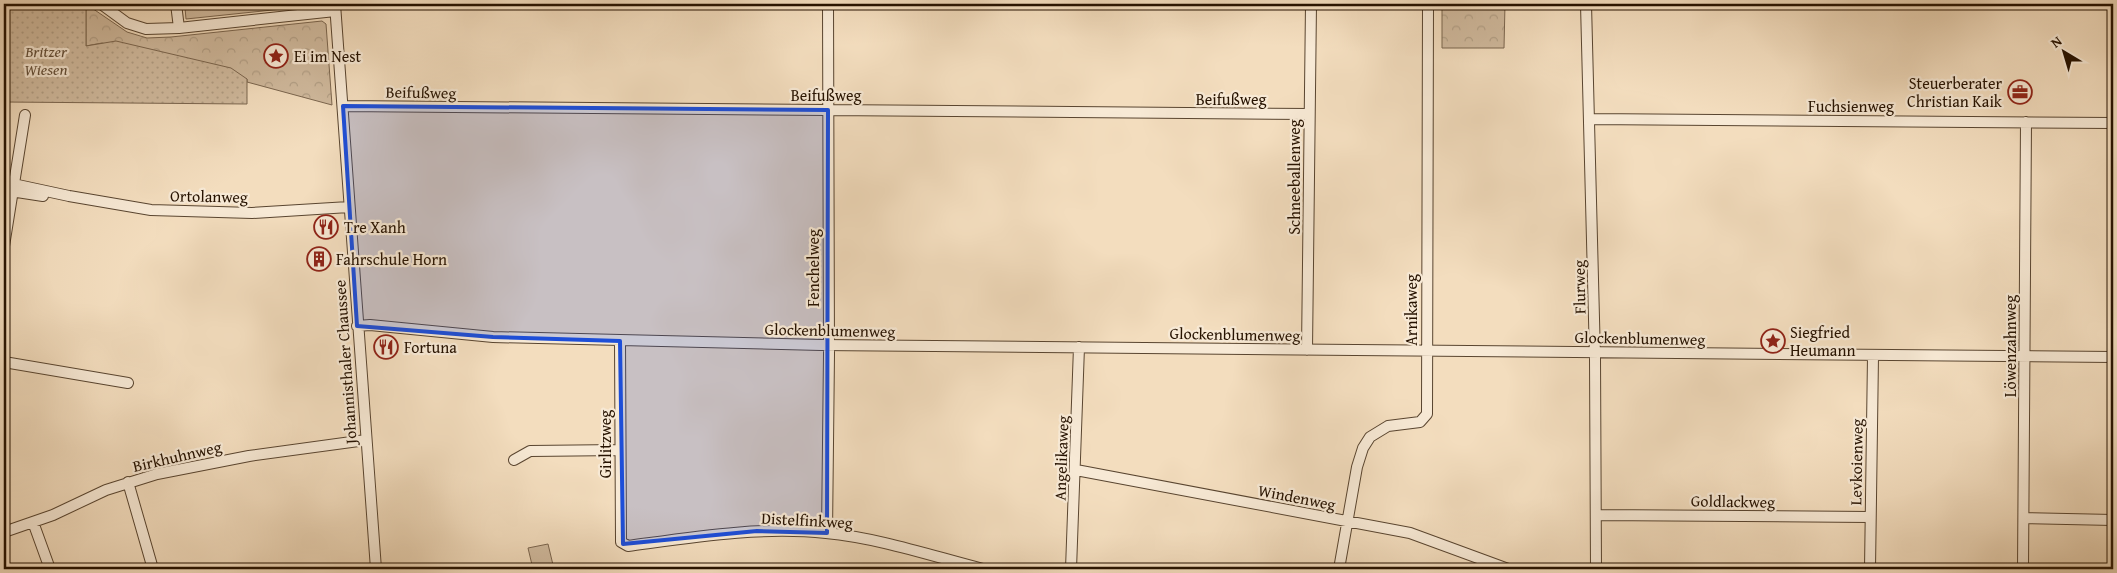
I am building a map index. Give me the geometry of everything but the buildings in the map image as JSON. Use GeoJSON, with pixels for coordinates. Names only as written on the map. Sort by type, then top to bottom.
{"type":"FeatureCollection","features":[{"type":"Feature","properties":{"kind":"street"},"geometry":{"type":"LineString","coordinates":[[101,4],[127,23],[146,29],[179,28],[335,7]]}},
{"type":"Feature","properties":{"kind":"street"},"geometry":{"type":"LineString","coordinates":[[176,4],[179,28]]}},
{"type":"Feature","properties":{"kind":"street","name":"Fenchelweg"},"geometry":{"type":"LineString","coordinates":[[826,533],[828,4]]}},
{"type":"Feature","properties":{"kind":"street","name":"Schneeballenweg"},"geometry":{"type":"LineString","coordinates":[[1307,350],[1311,4]]}},
{"type":"Feature","properties":{"kind":"street","name":"Arnikaweg"},"geometry":{"type":"LineString","coordinates":[[1340,569],[1357,467],[1366,443],[1377,432],[1388,426],[1420,422],[1425,418],[1428,4]]}},
{"type":"Feature","properties":{"kind":"street","name":"Flurweg"},"geometry":{"type":"LineString","coordinates":[[1586,4],[1595,352],[1596,569]]}},
{"type":"Feature","properties":{"kind":"street","name":"Johannisthaler Chaussee"},"geometry":{"type":"LineString","coordinates":[[335,7],[376,569]]}},
{"type":"Feature","properties":{"kind":"street","name":"Beifußweg"},"geometry":{"type":"LineString","coordinates":[[343,106],[1309,114]]}},
{"type":"Feature","properties":{"kind":"street"},"geometry":{"type":"LineString","coordinates":[[4,246],[9,186],[25,115]]}},
{"type":"Feature","properties":{"kind":"street","name":"Fuchsienweg"},"geometry":{"type":"LineString","coordinates":[[1589,118],[2113,123]]}},
{"type":"Feature","properties":{"kind":"street","name":"Löwenzahnweg"},"geometry":{"type":"LineString","coordinates":[[2023,569],[2026,122]]}},
{"type":"Feature","properties":{"kind":"street","name":"Ortolanweg"},"geometry":{"type":"LineString","coordinates":[[9,186],[56,198],[69,196],[151,210],[218,213],[349,207]]}},
{"type":"Feature","properties":{"kind":"street","name":"Glockenblumenweg"},"geometry":{"type":"LineString","coordinates":[[357,326],[370,325],[493,337],[828,346],[1426,350],[2113,358]]}},
{"type":"Feature","properties":{"kind":"street","name":"Girlitzweg"},"geometry":{"type":"LineString","coordinates":[[620,341],[621,542],[626,545]]}},
{"type":"Feature","properties":{"kind":"street","name":"Angelikaweg"},"geometry":{"type":"LineString","coordinates":[[1071,569],[1079,348]]}},
{"type":"Feature","properties":{"kind":"street","name":"Levkoienweg"},"geometry":{"type":"LineString","coordinates":[[1870,569],[1873,356]]}},
{"type":"Feature","properties":{"kind":"street"},"geometry":{"type":"LineString","coordinates":[[4,362],[128,383]]}},
{"type":"Feature","properties":{"kind":"street","name":"Birkhuhnweg"},"geometry":{"type":"LineString","coordinates":[[4,532],[33,522],[128,482],[189,466],[366,440]]}},
{"type":"Feature","properties":{"kind":"street"},"geometry":{"type":"LineString","coordinates":[[514,460],[530,451],[620,450]]}},
{"type":"Feature","properties":{"kind":"street","name":"Windenweg"},"geometry":{"type":"LineString","coordinates":[[1076,470],[1411,534],[1508,569]]}},
{"type":"Feature","properties":{"kind":"street"},"geometry":{"type":"LineString","coordinates":[[128,482],[153,569]]}},
{"type":"Feature","properties":{"kind":"street","name":"Goldlackweg"},"geometry":{"type":"LineString","coordinates":[[1596,515],[1870,518]]}},
{"type":"Feature","properties":{"kind":"street"},"geometry":{"type":"LineString","coordinates":[[2024,518],[2113,520]]}},
{"type":"Feature","properties":{"kind":"street"},"geometry":{"type":"LineString","coordinates":[[33,522],[50,569]]}},
{"type":"Feature","properties":{"kind":"street","name":"Distelfinkweg"},"geometry":{"type":"LineString","coordinates":[[626,545],[757,532],[826,533],[860,538],[983,569]]}},
{"type":"Feature","properties":{"kind":"highlighted area"},"geometry":{"type":"Polygon","coordinates":[[[343,106],[828,110],[827,533],[757,531],[623,544],[620,341],[493,337],[357,326],[343,106]]]}},
{"type":"Feature","properties":{"kind":"green space","name":"Britzer Wiesen"},"geometry":{"type":"Polygon","coordinates":[[[4,4],[86,4],[86,46],[116,41],[231,68],[247,79],[247,104],[4,102],[4,4]]]}},
{"type":"Feature","properties":{"kind":"green space"},"geometry":{"type":"Polygon","coordinates":[[[86,4],[127,32],[147,38],[322,21],[326,24],[332,105],[247,82],[247,79],[102,43],[86,46],[86,4]]]}},
{"type":"Feature","properties":{"kind":"green space"},"geometry":{"type":"Polygon","coordinates":[[[187,4],[322,4],[320,7],[311,6],[186,19],[185,8],[187,8],[187,4]]]}},
{"type":"Feature","properties":{"kind":"green space"},"geometry":{"type":"Polygon","coordinates":[[[1442,4],[1505,4],[1504,48],[1442,48],[1442,4]]]}},
{"type":"Feature","properties":{"kind":"green space"},"geometry":{"type":"Polygon","coordinates":[[[548,544],[554,569],[533,569],[528,548],[548,544]]]}},
{"type":"Feature","properties":{"kind":"place","name":"Ei im Nest"},"geometry":{"type":"Point","coordinates":[276,56]}},
{"type":"Feature","properties":{"kind":"place","name":"Steuerberater Christian Kaik"},"geometry":{"type":"Point","coordinates":[2020,92]}},
{"type":"Feature","properties":{"kind":"place","name":"Tre Xanh"},"geometry":{"type":"Point","coordinates":[326,227]}},
{"type":"Feature","properties":{"kind":"place","name":"Fahrschule Horn"},"geometry":{"type":"Point","coordinates":[319,259]}},
{"type":"Feature","properties":{"kind":"place","name":"Siegfried Heumann"},"geometry":{"type":"Point","coordinates":[1773,341]}},
{"type":"Feature","properties":{"kind":"place","name":"Fortuna"},"geometry":{"type":"Point","coordinates":[386,347]}}]}
